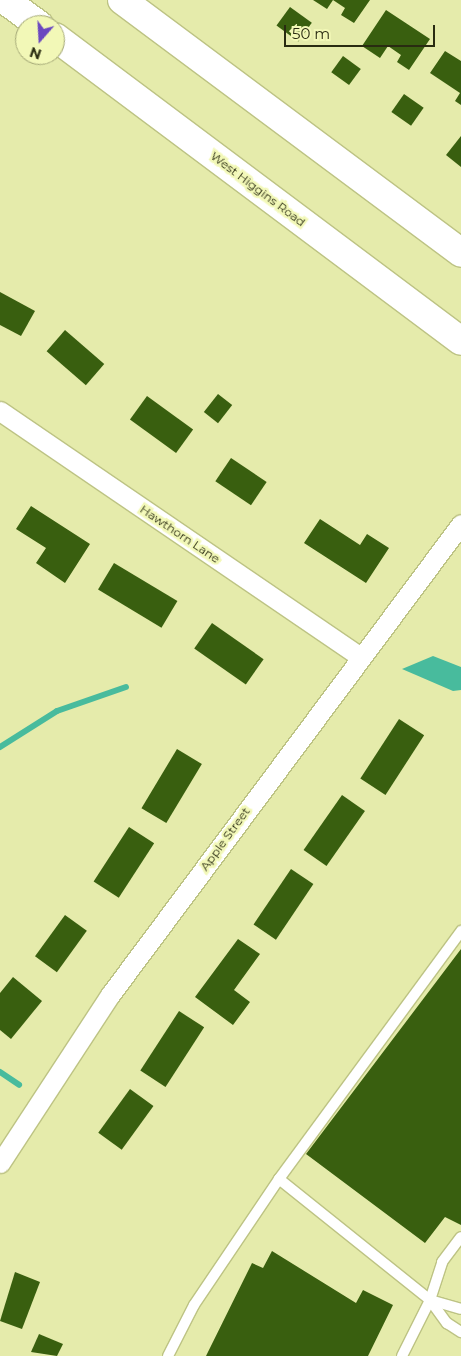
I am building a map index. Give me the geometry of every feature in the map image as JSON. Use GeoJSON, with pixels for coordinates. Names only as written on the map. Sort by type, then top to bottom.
{"type":"FeatureCollection","features":[{"type":"Feature","properties":{"kind":"main road"},"geometry":{"type":"LineString","coordinates":[[5,0],[25,15]]}},
{"type":"Feature","properties":{"kind":"main road"},"geometry":{"type":"LineString","coordinates":[[122,0],[461,253]]}},
{"type":"Feature","properties":{"kind":"main road","name":"West Higgins Road"},"geometry":{"type":"LineString","coordinates":[[65,44],[461,341]]}},
{"type":"Feature","properties":{"kind":"street","name":"Hawthorn Lane"},"geometry":{"type":"LineString","coordinates":[[0,411],[359,656]]}},
{"type":"Feature","properties":{"kind":"street","name":"Apple Street"},"geometry":{"type":"LineString","coordinates":[[0,1163],[110,995],[359,656],[461,524]]}},
{"type":"Feature","properties":{"kind":"lane"},"geometry":{"type":"LineString","coordinates":[[168,1356],[194,1305],[279,1179],[461,931]]}},
{"type":"Feature","properties":{"kind":"lane"},"geometry":{"type":"LineString","coordinates":[[279,1179],[430,1300],[447,1323],[461,1332]]}},
{"type":"Feature","properties":{"kind":"lane"},"geometry":{"type":"LineString","coordinates":[[402,1356],[430,1300],[442,1262],[461,1236]]}},
{"type":"Feature","properties":{"kind":"lane"},"geometry":{"type":"LineString","coordinates":[[430,1300],[461,1309]]}},
{"type":"Feature","properties":{"kind":"water"},"geometry":{"type":"Polygon","coordinates":[[[433,656],[461,667],[461,690],[453,691],[402,669],[433,656]]]}},
{"type":"Feature","properties":{"kind":"building"},"geometry":{"type":"Polygon","coordinates":[[[313,0],[333,0],[327,9],[313,0]]]}},
{"type":"Feature","properties":{"kind":"building"},"geometry":{"type":"Polygon","coordinates":[[[333,0],[370,0],[354,23],[341,15],[345,8],[333,0]]]}},
{"type":"Feature","properties":{"kind":"building"},"geometry":{"type":"Polygon","coordinates":[[[290,7],[312,23],[298,41],[276,26],[290,7]]]}},
{"type":"Feature","properties":{"kind":"building"},"geometry":{"type":"Polygon","coordinates":[[[386,10],[430,39],[409,70],[397,62],[401,55],[388,46],[380,58],[362,46],[386,10]]]}},
{"type":"Feature","properties":{"kind":"building"},"geometry":{"type":"Polygon","coordinates":[[[445,51],[461,61],[461,105],[455,101],[460,93],[430,73],[445,51]]]}},
{"type":"Feature","properties":{"kind":"building"},"geometry":{"type":"Polygon","coordinates":[[[343,56],[361,69],[349,85],[331,72],[343,56]]]}},
{"type":"Feature","properties":{"kind":"building"},"geometry":{"type":"Polygon","coordinates":[[[404,94],[424,108],[411,126],[391,112],[404,94]]]}},
{"type":"Feature","properties":{"kind":"building"},"geometry":{"type":"Polygon","coordinates":[[[461,136],[461,167],[446,155],[461,136]]]}},
{"type":"Feature","properties":{"kind":"building"},"geometry":{"type":"Polygon","coordinates":[[[0,292],[35,311],[21,336],[0,325],[0,292]]]}},
{"type":"Feature","properties":{"kind":"building"},"geometry":{"type":"Polygon","coordinates":[[[65,330],[104,364],[86,385],[47,351],[65,330]]]}},
{"type":"Feature","properties":{"kind":"building"},"geometry":{"type":"Polygon","coordinates":[[[218,394],[232,405],[218,423],[204,412],[218,394]]]}},
{"type":"Feature","properties":{"kind":"building"},"geometry":{"type":"Polygon","coordinates":[[[147,396],[193,430],[176,453],[130,419],[147,396]]]}},
{"type":"Feature","properties":{"kind":"building"},"geometry":{"type":"Polygon","coordinates":[[[231,458],[267,482],[251,505],[215,481],[231,458]]]}},
{"type":"Feature","properties":{"kind":"building"},"geometry":{"type":"Polygon","coordinates":[[[31,506],[90,544],[65,583],[36,563],[46,548],[16,529],[31,506]]]}},
{"type":"Feature","properties":{"kind":"building"},"geometry":{"type":"Polygon","coordinates":[[[320,519],[360,545],[367,534],[389,548],[366,583],[304,543],[320,519]]]}},
{"type":"Feature","properties":{"kind":"building"},"geometry":{"type":"Polygon","coordinates":[[[114,563],[177,601],[161,628],[98,590],[114,563]]]}},
{"type":"Feature","properties":{"kind":"building"},"geometry":{"type":"Polygon","coordinates":[[[212,623],[264,659],[246,685],[194,648],[212,623]]]}},
{"type":"Feature","properties":{"kind":"building"},"geometry":{"type":"Polygon","coordinates":[[[399,719],[424,735],[385,795],[360,779],[399,719]]]}},
{"type":"Feature","properties":{"kind":"building"},"geometry":{"type":"Polygon","coordinates":[[[177,749],[202,764],[166,823],[141,808],[177,749]]]}},
{"type":"Feature","properties":{"kind":"building"},"geometry":{"type":"Polygon","coordinates":[[[342,795],[365,811],[327,866],[304,850],[342,795]]]}},
{"type":"Feature","properties":{"kind":"building"},"geometry":{"type":"Polygon","coordinates":[[[129,827],[154,843],[119,898],[94,882],[129,827]]]}},
{"type":"Feature","properties":{"kind":"building"},"geometry":{"type":"Polygon","coordinates":[[[291,869],[313,884],[276,940],[254,925],[291,869]]]}},
{"type":"Feature","properties":{"kind":"building"},"geometry":{"type":"Polygon","coordinates":[[[65,915],[87,931],[57,972],[35,956],[65,915]]]}},
{"type":"Feature","properties":{"kind":"building"},"geometry":{"type":"Polygon","coordinates":[[[238,939],[260,954],[234,990],[250,1002],[233,1025],[195,997],[238,939]]]}},
{"type":"Feature","properties":{"kind":"building"},"geometry":{"type":"Polygon","coordinates":[[[461,949],[461,1225],[445,1217],[425,1243],[306,1154],[461,949]]]}},
{"type":"Feature","properties":{"kind":"building"},"geometry":{"type":"Polygon","coordinates":[[[13,977],[42,1001],[11,1039],[0,1030],[0,993],[13,977]]]}},
{"type":"Feature","properties":{"kind":"building"},"geometry":{"type":"Polygon","coordinates":[[[179,1011],[204,1027],[165,1087],[140,1071],[179,1011]]]}},
{"type":"Feature","properties":{"kind":"building"},"geometry":{"type":"Polygon","coordinates":[[[130,1089],[153,1106],[122,1150],[98,1133],[130,1089]]]}},
{"type":"Feature","properties":{"kind":"building"},"geometry":{"type":"Polygon","coordinates":[[[272,1251],[356,1303],[363,1290],[393,1305],[368,1356],[206,1356],[252,1263],[263,1268],[272,1251]]]}},
{"type":"Feature","properties":{"kind":"building"},"geometry":{"type":"Polygon","coordinates":[[[15,1272],[40,1282],[22,1329],[0,1321],[15,1272]]]}},
{"type":"Feature","properties":{"kind":"building"},"geometry":{"type":"Polygon","coordinates":[[[39,1334],[63,1344],[57,1356],[31,1352],[39,1334]]]}},
{"type":"Feature","properties":{"kind":"waterway"},"geometry":{"type":"LineString","coordinates":[[0,747],[57,711],[126,687]]}},
{"type":"Feature","properties":{"kind":"waterway"},"geometry":{"type":"LineString","coordinates":[[0,1072],[19,1085]]}}]}
